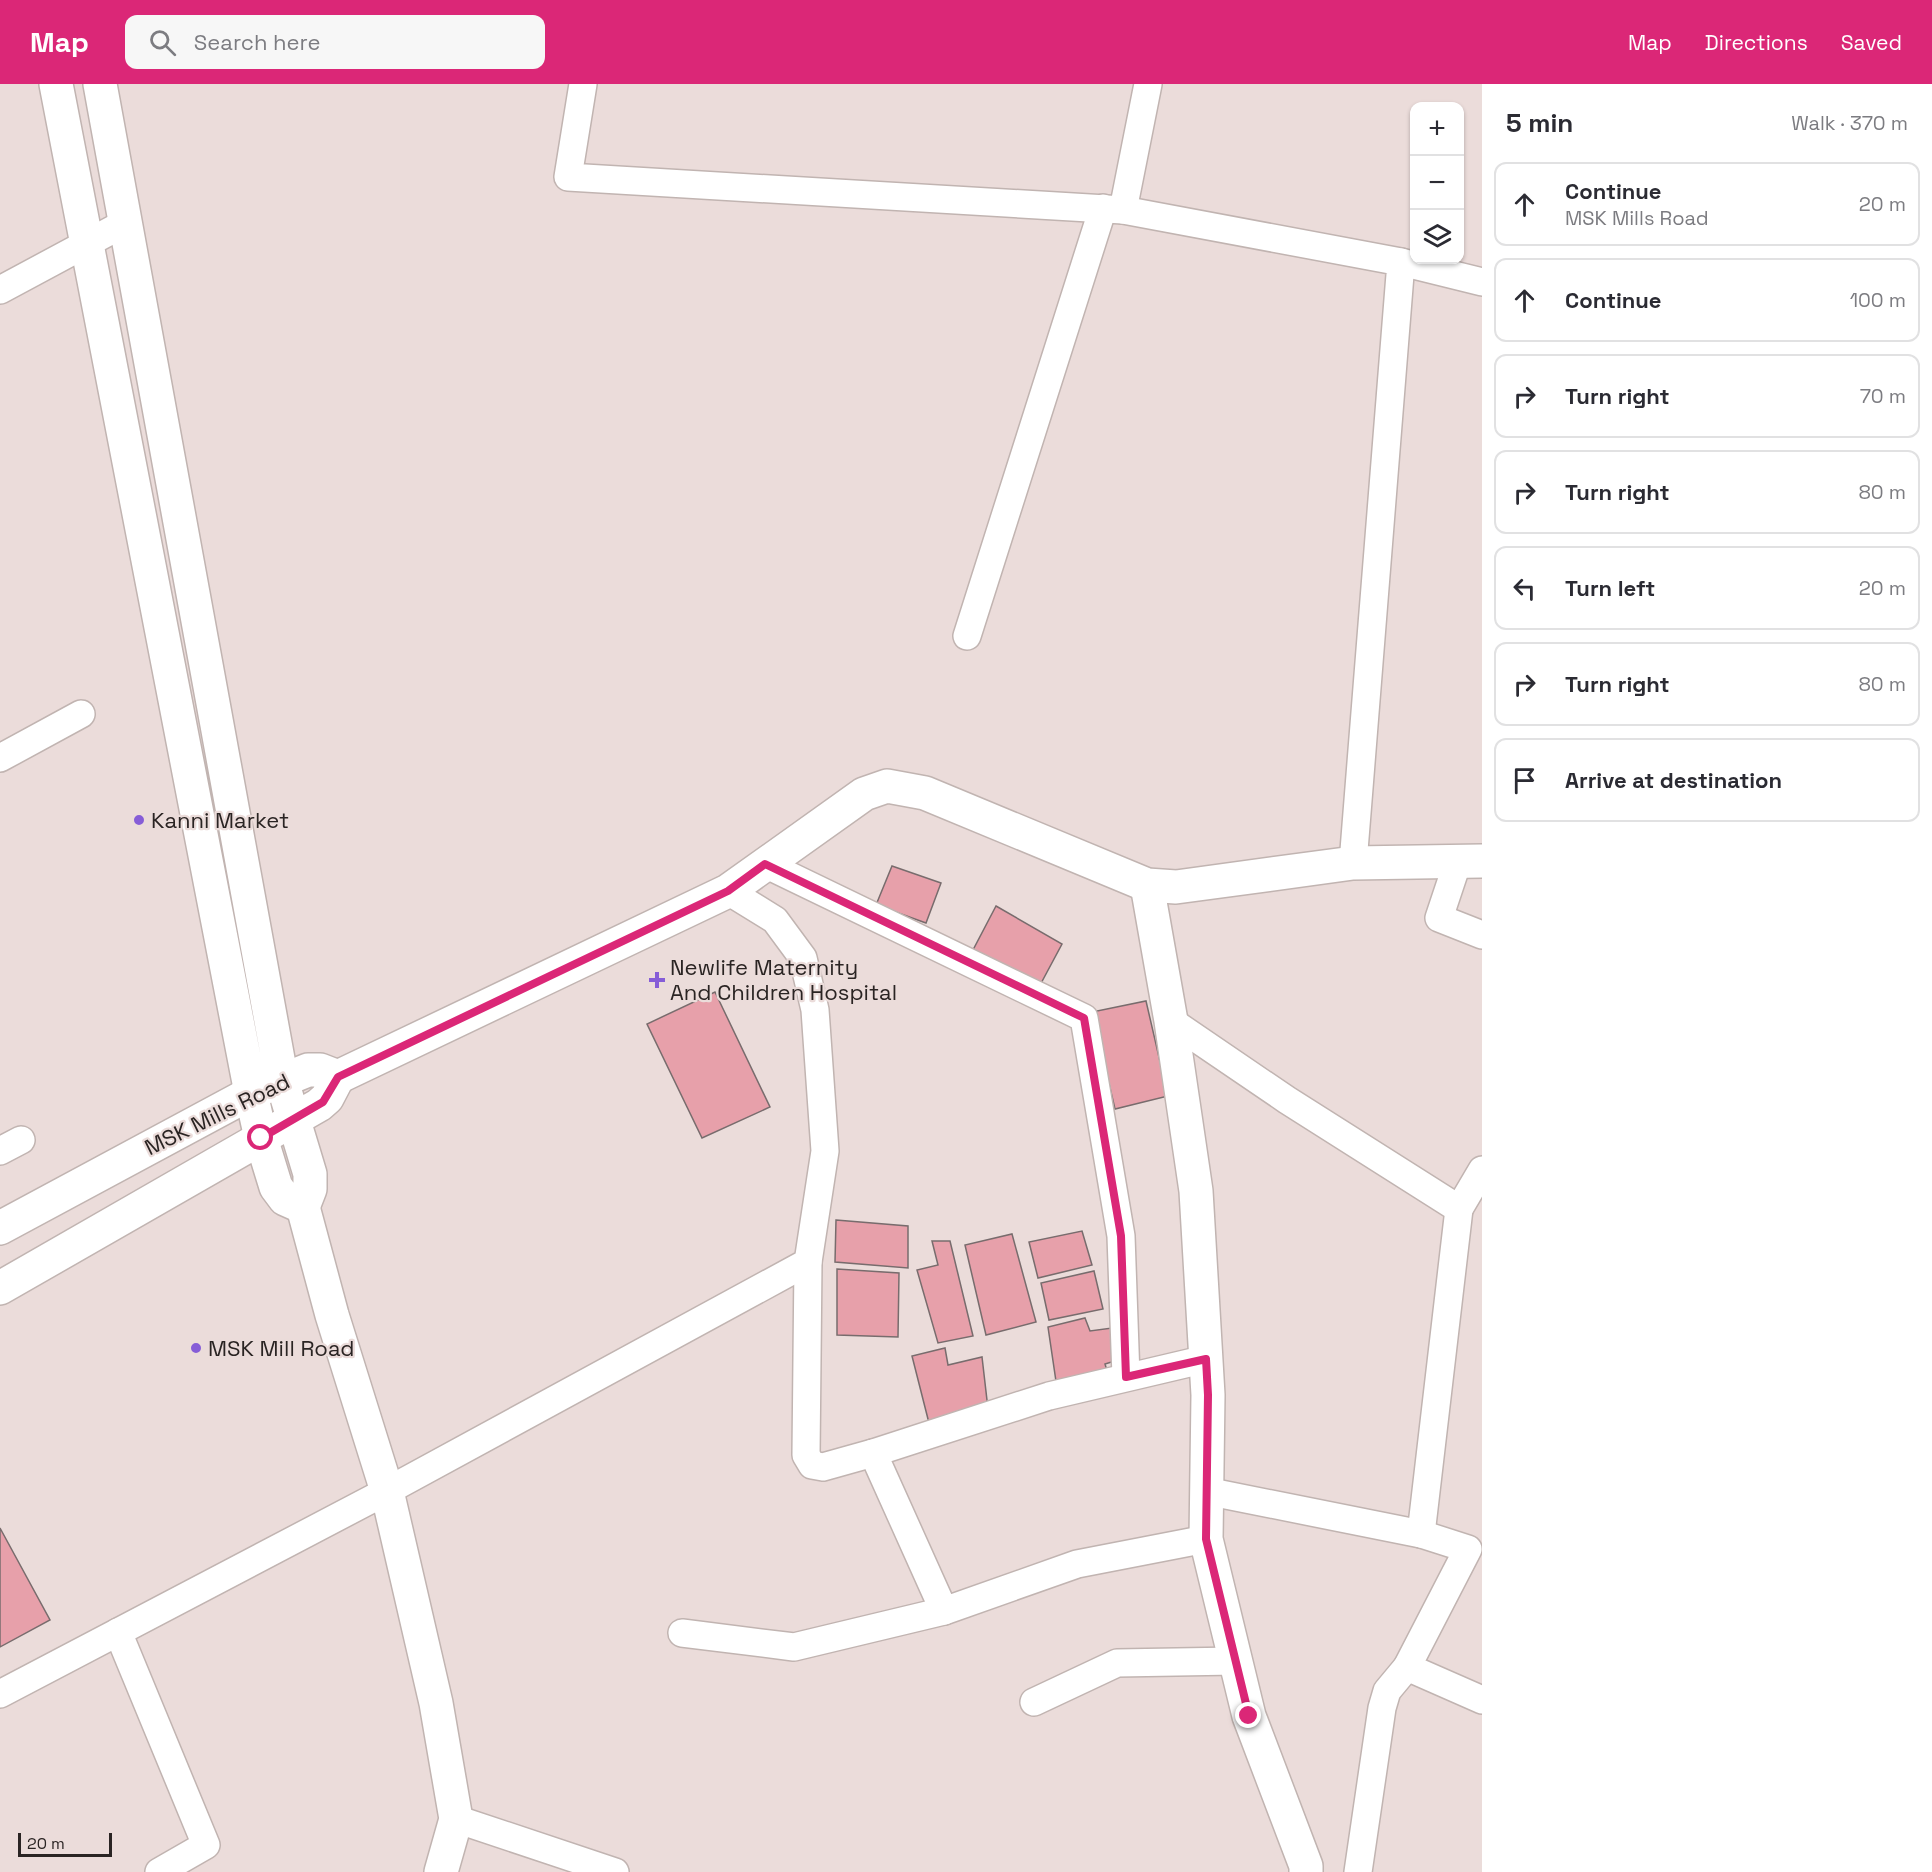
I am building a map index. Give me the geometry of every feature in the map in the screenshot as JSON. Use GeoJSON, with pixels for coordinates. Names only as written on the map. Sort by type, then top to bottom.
{"type":"FeatureCollection","features":[{"type":"Feature","properties":{"kind":"main road"},"geometry":{"type":"LineString","coordinates":[[56,84],[251,1093],[261,1138],[280,1194],[285,1199],[303,1207]]}},
{"type":"Feature","properties":{"kind":"main road"},"geometry":{"type":"LineString","coordinates":[[100,84],[282,1081],[311,1181],[303,1207],[332,1315],[387,1491],[436,1703],[456,1819],[441,1872]]}},
{"type":"Feature","properties":{"kind":"main road"},"geometry":{"type":"LineString","coordinates":[[338,1077],[728,891],[864,794],[887,786],[925,793],[1147,885],[1176,887],[1353,863],[1470,861]]}},
{"type":"Feature","properties":{"kind":"main road"},"geometry":{"type":"LineString","coordinates":[[1147,885],[1171,1021],[1196,1191],[1208,1395],[1206,1539],[1249,1716],[1306,1866],[1306,1872]]}},
{"type":"Feature","properties":{"kind":"main road","name":"MSK Mills Road"},"geometry":{"type":"LineString","coordinates":[[0,1228],[251,1093],[313,1070],[320,1070],[338,1077],[323,1102],[0,1288]]}},
{"type":"Feature","properties":{"kind":"street"},"geometry":{"type":"LineString","coordinates":[[583,84],[568,177],[1113,209],[1401,262],[1482,282]]}},
{"type":"Feature","properties":{"kind":"street"},"geometry":{"type":"LineString","coordinates":[[967,636],[1113,209],[1148,84]]}},
{"type":"Feature","properties":{"kind":"street"},"geometry":{"type":"LineString","coordinates":[[0,290],[125,223]]}},
{"type":"Feature","properties":{"kind":"street"},"geometry":{"type":"LineString","coordinates":[[1353,863],[1401,262]]}},
{"type":"Feature","properties":{"kind":"street"},"geometry":{"type":"LineString","coordinates":[[0,758],[81,714]]}},
{"type":"Feature","properties":{"kind":"street"},"geometry":{"type":"LineString","coordinates":[[1470,861],[1439,918],[1482,935]]}},
{"type":"Feature","properties":{"kind":"street"},"geometry":{"type":"LineString","coordinates":[[765,864],[1084,1018],[1121,1236],[1126,1377]]}},
{"type":"Feature","properties":{"kind":"street"},"geometry":{"type":"LineString","coordinates":[[728,891],[775,920],[804,958],[815,1011],[825,1151],[808,1262],[806,1455],[812,1465],[823,1467],[873,1453],[1049,1396],[1206,1359]]}},
{"type":"Feature","properties":{"kind":"street"},"geometry":{"type":"LineString","coordinates":[[1171,1021],[1287,1100],[1459,1209]]}},
{"type":"Feature","properties":{"kind":"street"},"geometry":{"type":"LineString","coordinates":[[1421,1534],[1459,1209],[1482,1170]]}},
{"type":"Feature","properties":{"kind":"street"},"geometry":{"type":"LineString","coordinates":[[0,1694],[387,1491],[808,1262]]}},
{"type":"Feature","properties":{"kind":"street"},"geometry":{"type":"LineString","coordinates":[[873,1453],[944,1611]]}},
{"type":"Feature","properties":{"kind":"street"},"geometry":{"type":"LineString","coordinates":[[1206,1491],[1421,1534],[1468,1549],[1407,1667],[1387,1691],[1382,1708],[1358,1872]]}},
{"type":"Feature","properties":{"kind":"street"},"geometry":{"type":"LineString","coordinates":[[682,1633],[794,1647],[944,1611],[1077,1564],[1206,1539]]}},
{"type":"Feature","properties":{"kind":"street"},"geometry":{"type":"LineString","coordinates":[[118,1632],[206,1845],[159,1872]]}},
{"type":"Feature","properties":{"kind":"street"},"geometry":{"type":"LineString","coordinates":[[1034,1702],[1117,1663],[1236,1661]]}},
{"type":"Feature","properties":{"kind":"street"},"geometry":{"type":"LineString","coordinates":[[1407,1667],[1482,1700]]}},
{"type":"Feature","properties":{"kind":"street"},"geometry":{"type":"LineString","coordinates":[[456,1819],[615,1872]]}},
{"type":"Feature","properties":{"kind":"building"},"geometry":{"type":"Polygon","coordinates":[[[892,866],[941,883],[926,923],[876,905],[892,866]]]}},
{"type":"Feature","properties":{"kind":"building"},"geometry":{"type":"Polygon","coordinates":[[[996,906],[1062,944],[1039,987],[973,950],[996,906]]]}},
{"type":"Feature","properties":{"kind":"building"},"geometry":{"type":"Polygon","coordinates":[[[715,992],[770,1107],[702,1138],[647,1024],[715,992]]]}},
{"type":"Feature","properties":{"kind":"building"},"geometry":{"type":"Polygon","coordinates":[[[1146,1001],[1168,1096],[1115,1109],[1092,1012],[1146,1001]]]}},
{"type":"Feature","properties":{"kind":"building"},"geometry":{"type":"Polygon","coordinates":[[[836,1220],[908,1226],[908,1268],[835,1262],[836,1220]]]}},
{"type":"Feature","properties":{"kind":"building"},"geometry":{"type":"Polygon","coordinates":[[[1082,1231],[1092,1265],[1038,1278],[1029,1242],[1082,1231]]]}},
{"type":"Feature","properties":{"kind":"building"},"geometry":{"type":"Polygon","coordinates":[[[1012,1234],[1036,1322],[986,1335],[965,1245],[1012,1234]]]}},
{"type":"Feature","properties":{"kind":"building"},"geometry":{"type":"Polygon","coordinates":[[[932,1241],[950,1241],[973,1336],[938,1343],[917,1270],[938,1265],[932,1241]]]}},
{"type":"Feature","properties":{"kind":"building"},"geometry":{"type":"Polygon","coordinates":[[[837,1269],[899,1273],[898,1337],[837,1335],[837,1269]]]}},
{"type":"Feature","properties":{"kind":"building"},"geometry":{"type":"Polygon","coordinates":[[[1094,1271],[1103,1309],[1049,1320],[1041,1283],[1094,1271]]]}},
{"type":"Feature","properties":{"kind":"building"},"geometry":{"type":"Polygon","coordinates":[[[1085,1318],[1090,1331],[1112,1328],[1118,1360],[1105,1364],[1108,1374],[1057,1388],[1048,1327],[1085,1318]]]}},
{"type":"Feature","properties":{"kind":"building"},"geometry":{"type":"Polygon","coordinates":[[[945,1348],[948,1365],[982,1357],[988,1409],[929,1423],[912,1356],[945,1348]]]}},
{"type":"Feature","properties":{"kind":"building"},"geometry":{"type":"Polygon","coordinates":[[[0,1528],[50,1620],[0,1647],[0,1528]]]}},
{"type":"Feature","properties":{"kind":"place","name":"Kanni Market"},"geometry":{"type":"Point","coordinates":[139,820]}},
{"type":"Feature","properties":{"kind":"place","name":"Newlife Maternity And Children Hospital"},"geometry":{"type":"Point","coordinates":[657,980]}},
{"type":"Feature","properties":{"kind":"place","name":"MSK Mill Road"},"geometry":{"type":"Point","coordinates":[196,1348]}},
{"type":"Feature","properties":{"kind":"route"},"geometry":{"type":"LineString","coordinates":[[261,1138],[323,1102],[338,1077],[728,891],[765,864],[1084,1018],[1121,1236],[1126,1377],[1206,1359],[1208,1395],[1206,1539],[1249,1716]]}}]}
